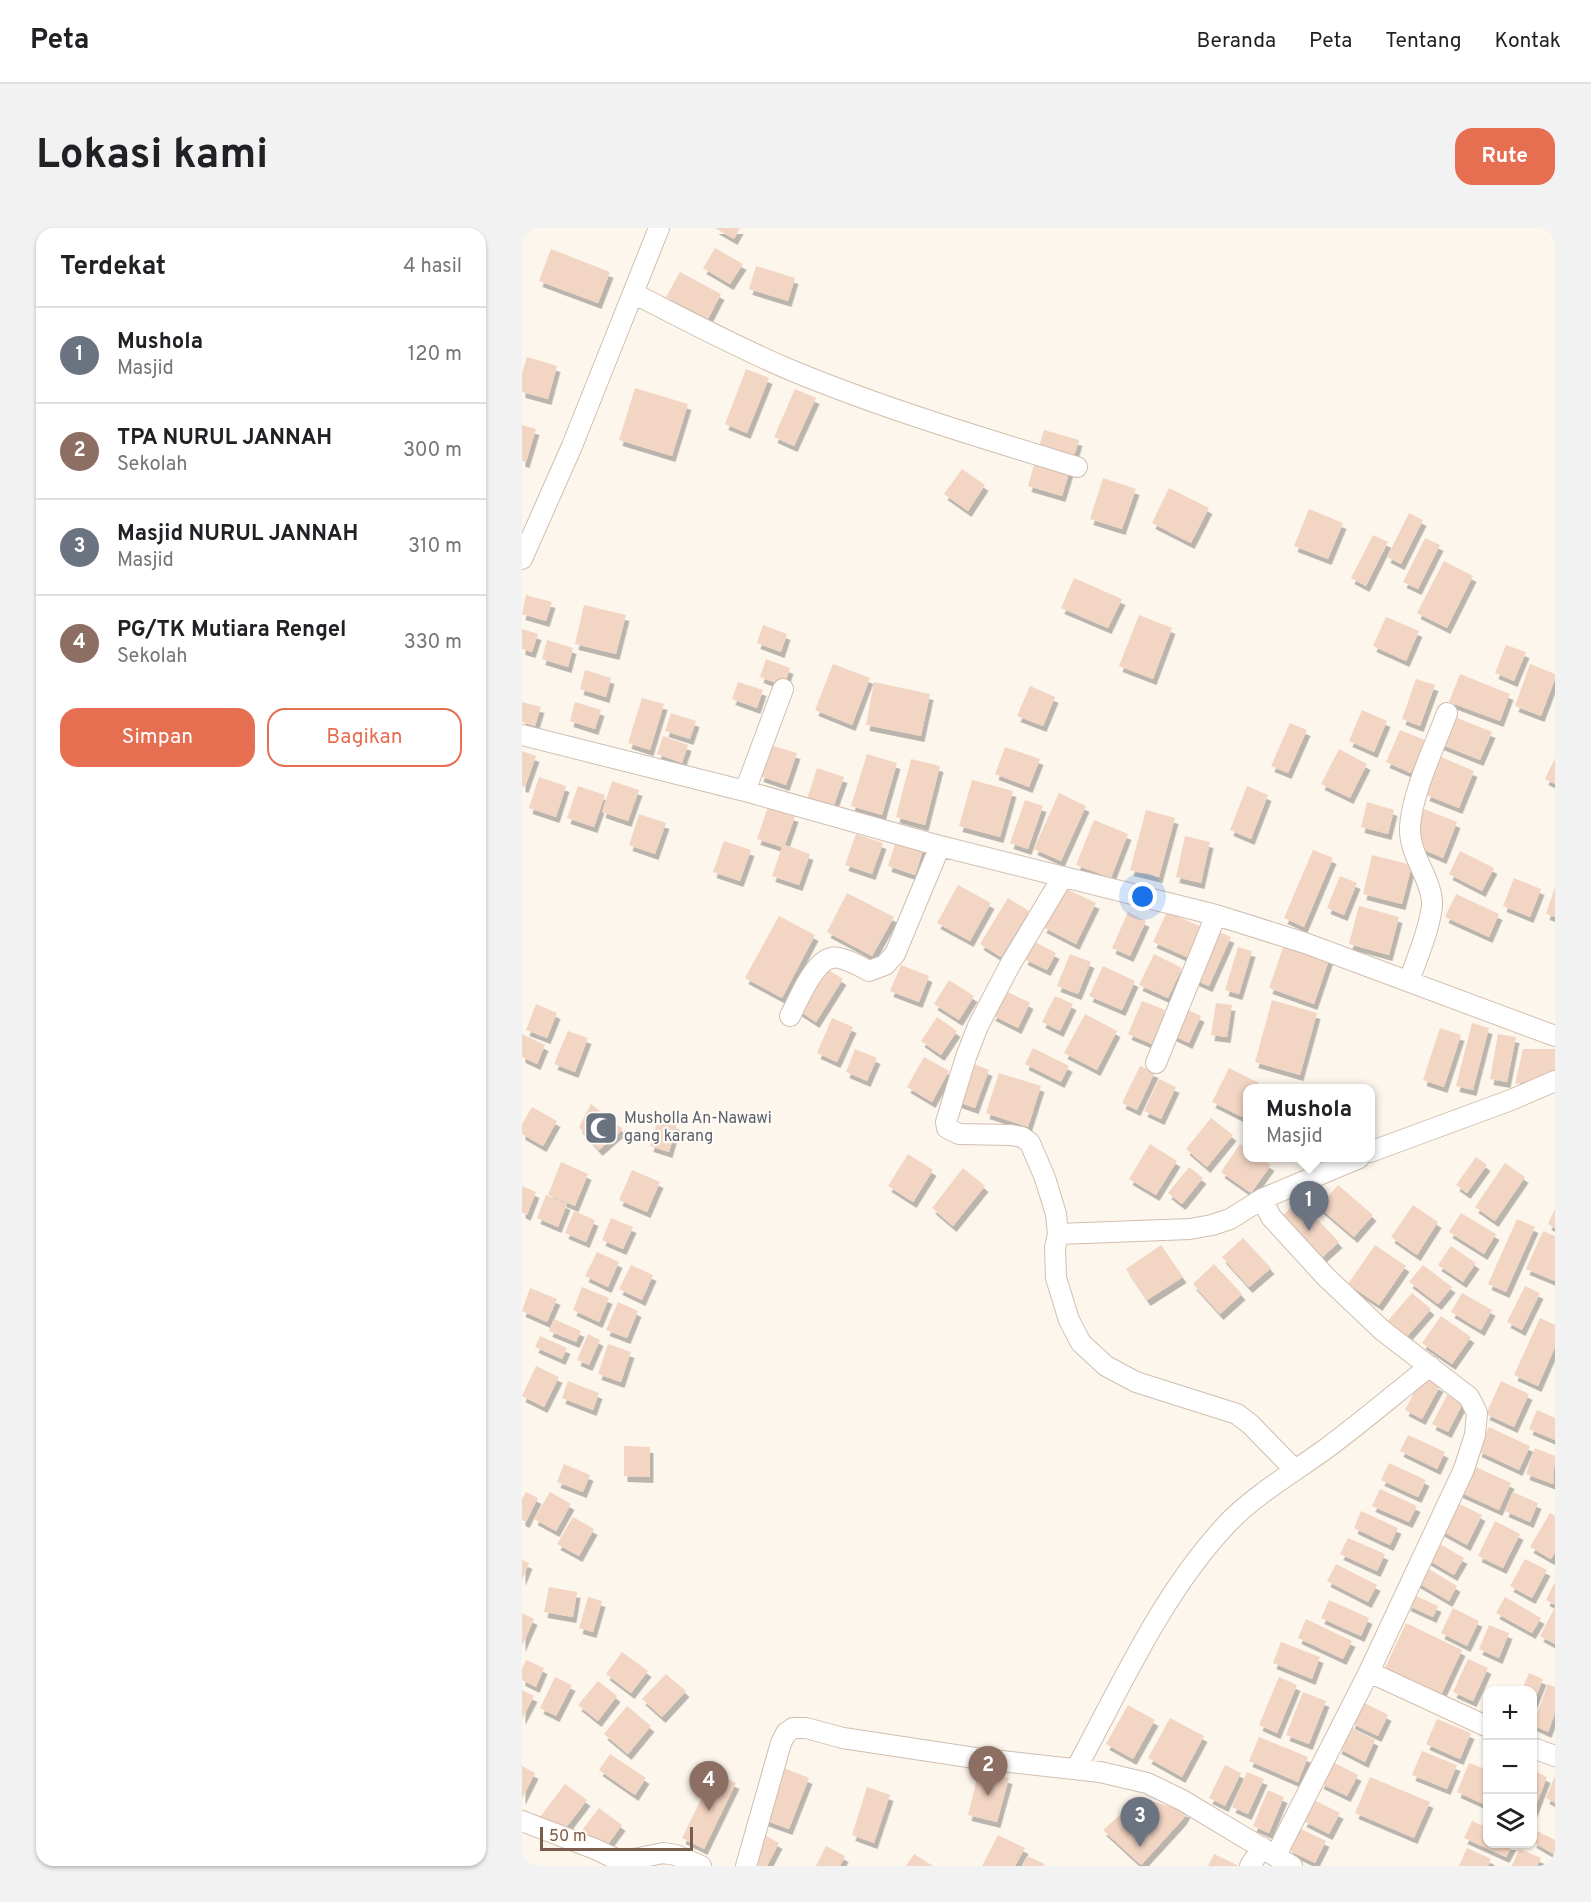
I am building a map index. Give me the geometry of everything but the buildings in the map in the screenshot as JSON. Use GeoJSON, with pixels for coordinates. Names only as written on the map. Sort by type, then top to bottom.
{"type":"FeatureCollection","features":[{"type":"Feature","properties":{"kind":"street"},"geometry":{"type":"LineString","coordinates":[[522,559],[572,446],[660,228]]}},
{"type":"Feature","properties":{"kind":"street"},"geometry":{"type":"LineString","coordinates":[[633,293],[748,352],[834,388],[935,423],[1077,467]]}},
{"type":"Feature","properties":{"kind":"street"},"geometry":{"type":"LineString","coordinates":[[745,791],[783,689]]}},
{"type":"Feature","properties":{"kind":"street"},"geometry":{"type":"LineString","coordinates":[[1409,981],[1431,914],[1432,902],[1429,889],[1412,851],[1410,826],[1414,803],[1447,713]]}},
{"type":"Feature","properties":{"kind":"street"},"geometry":{"type":"LineString","coordinates":[[522,735],[745,791],[1062,878],[1216,915],[1305,943],[1555,1036]]}},
{"type":"Feature","properties":{"kind":"street"},"geometry":{"type":"LineString","coordinates":[[790,1016],[815,970],[823,961],[837,957],[869,971],[885,965],[895,954],[940,846]]}},
{"type":"Feature","properties":{"kind":"street"},"geometry":{"type":"LineString","coordinates":[[1062,878],[1011,963],[978,1026],[946,1122],[947,1128],[959,1134],[1011,1135],[1030,1143],[1045,1178],[1056,1214],[1056,1278],[1069,1320],[1081,1343],[1106,1366],[1136,1382],[1237,1414],[1250,1424],[1295,1470]]}},
{"type":"Feature","properties":{"kind":"street"},"geometry":{"type":"LineString","coordinates":[[1156,1063],[1216,915]]}},
{"type":"Feature","properties":{"kind":"street"},"geometry":{"type":"LineString","coordinates":[[1375,1151],[1511,1100],[1555,1081]]}},
{"type":"Feature","properties":{"kind":"street"},"geometry":{"type":"LineString","coordinates":[[1056,1241],[1212,1225],[1266,1207],[1351,1162]]}},
{"type":"Feature","properties":{"kind":"street"},"geometry":{"type":"LineString","coordinates":[[1250,1866],[1269,1851],[1369,1672],[1464,1469],[1475,1435],[1477,1413],[1469,1397],[1383,1331],[1342,1293],[1266,1207]]}},
{"type":"Feature","properties":{"kind":"street"},"geometry":{"type":"LineString","coordinates":[[1076,1769],[1160,1614],[1194,1564],[1227,1524],[1430,1366]]}},
{"type":"Feature","properties":{"kind":"street"},"geometry":{"type":"LineString","coordinates":[[1369,1672],[1483,1725]]}},
{"type":"Feature","properties":{"kind":"street"},"geometry":{"type":"LineString","coordinates":[[746,1866],[781,1743],[786,1733],[793,1728],[806,1728],[843,1738],[975,1758],[1100,1772],[1147,1783],[1182,1800],[1292,1866]]}},
{"type":"Feature","properties":{"kind":"street"},"geometry":{"type":"LineString","coordinates":[[1537,1749],[1555,1756]]}},
{"type":"Feature","properties":{"kind":"street"},"geometry":{"type":"LineString","coordinates":[[522,1821],[616,1859],[629,1860],[663,1853],[676,1855],[702,1866]]}},
{"type":"Feature","properties":{"kind":"place","name":"Musholla An-Nawawi gang karang"},"geometry":{"type":"Point","coordinates":[601,1128]}},
{"type":"Feature","properties":{"kind":"place","name":"Mushola"},"geometry":{"type":"Point","coordinates":[1309,1231]}},
{"type":"Feature","properties":{"kind":"place","name":"TPA NURUL JANNAH"},"geometry":{"type":"Point","coordinates":[988,1796]}},
{"type":"Feature","properties":{"kind":"place","name":"PG/TK Mutiara Rengel"},"geometry":{"type":"Point","coordinates":[709,1811]}},
{"type":"Feature","properties":{"kind":"place","name":"Masjid NURUL JANNAH"},"geometry":{"type":"Point","coordinates":[1140,1847]}}]}
